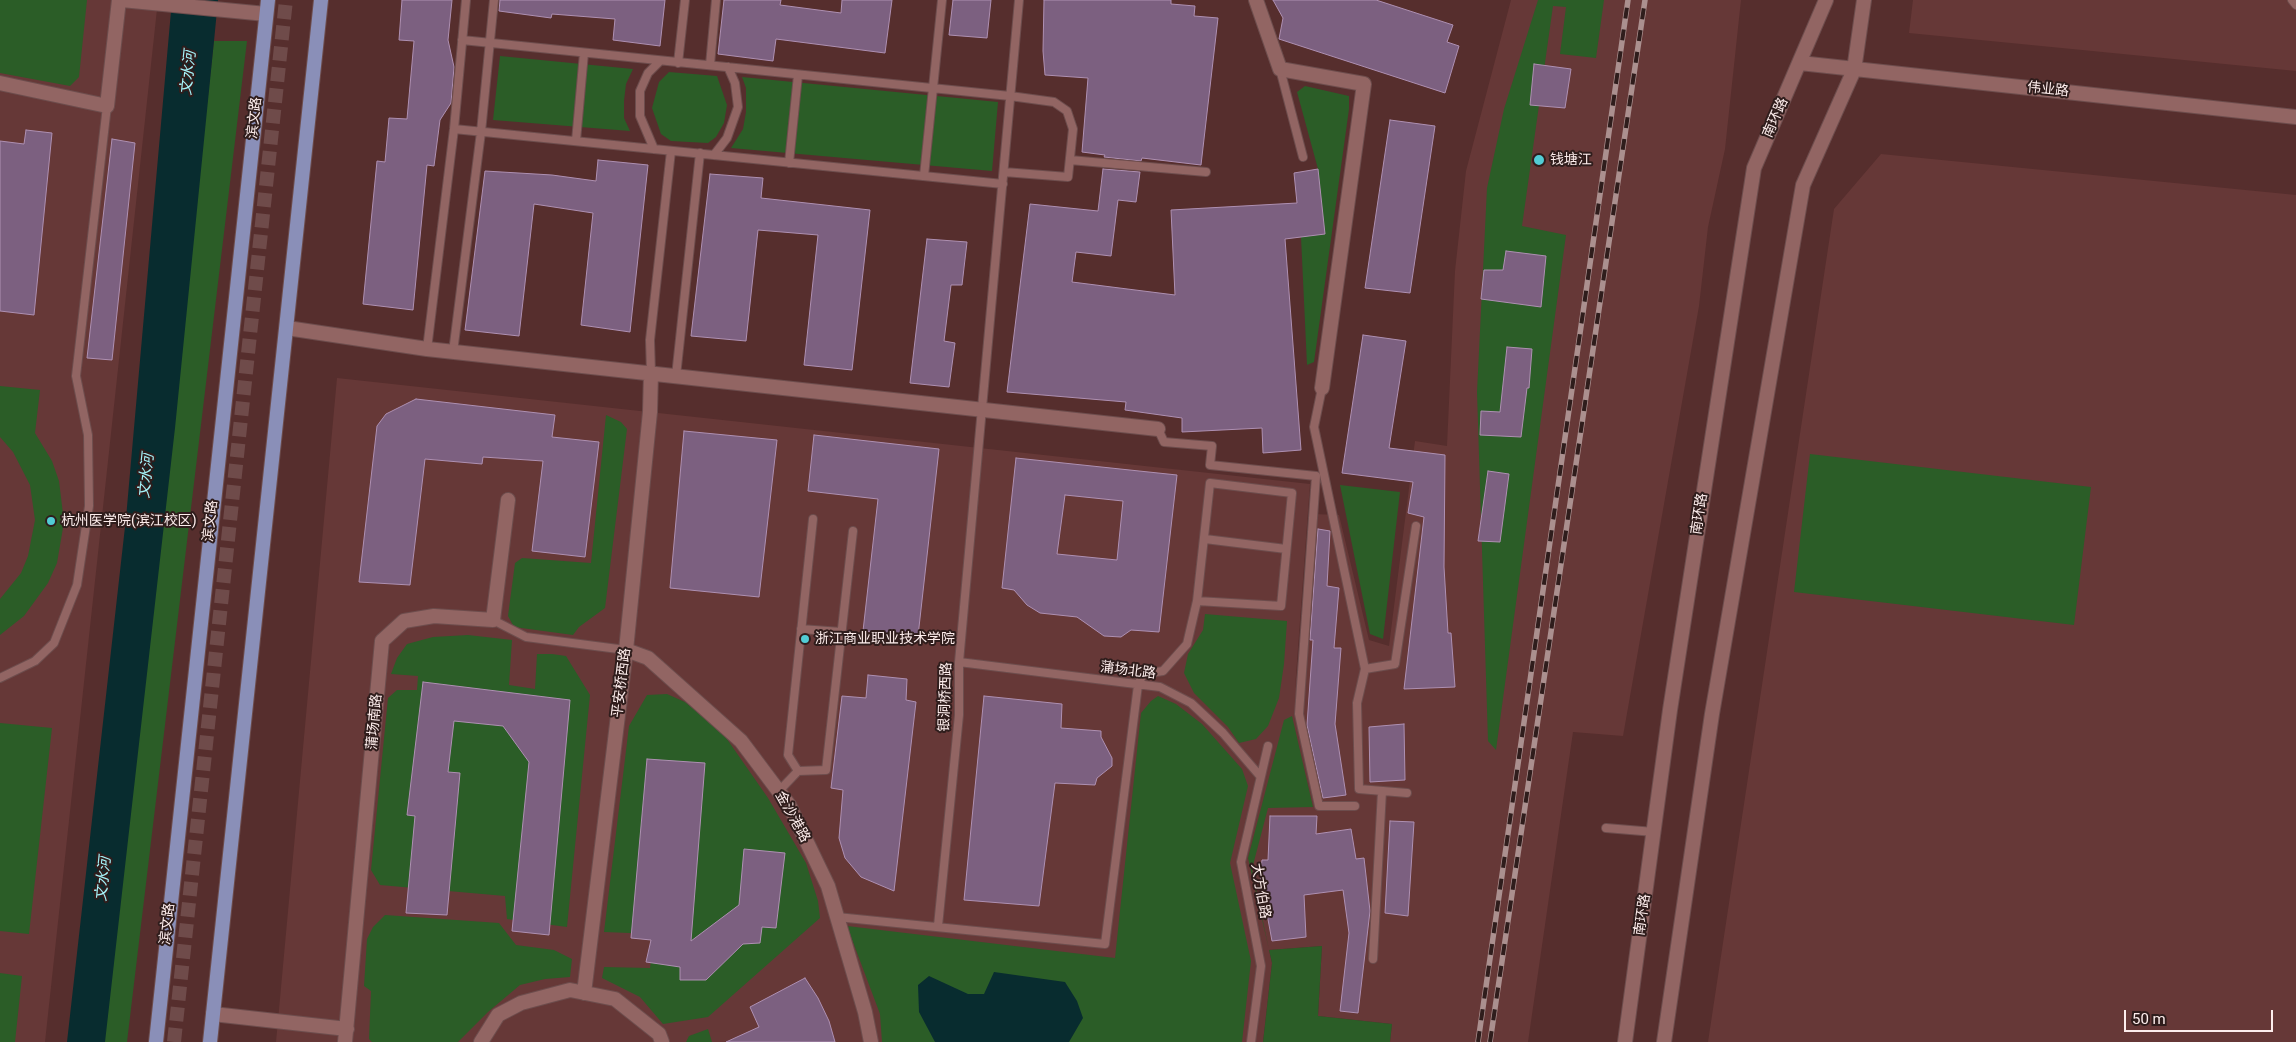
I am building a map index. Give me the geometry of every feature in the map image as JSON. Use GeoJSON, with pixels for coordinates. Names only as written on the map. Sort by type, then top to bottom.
{"type":"FeatureCollection","features":[{"type":"Feature","properties":{"kind":"main road"},"geometry":{"type":"LineString","coordinates":[[210,1042],[321,0]]}},
{"type":"Feature","properties":{"kind":"main road","name":"滨文路"},"geometry":{"type":"LineString","coordinates":[[156,1042],[267,7]]}},
{"type":"Feature","properties":{"kind":"street"},"geometry":{"type":"LineString","coordinates":[[0,83],[107,106],[120,0],[240,12],[267,7]]}},
{"type":"Feature","properties":{"kind":"street"},"geometry":{"type":"LineString","coordinates":[[1256,0],[1280,69],[1364,84],[1322,388]]}},
{"type":"Feature","properties":{"kind":"street","name":"南环路"},"geometry":{"type":"LineString","coordinates":[[1625,1042],[1670,710],[1754,168],[1826,0]]}},
{"type":"Feature","properties":{"kind":"street"},"geometry":{"type":"LineString","coordinates":[[1664,1042],[1712,714],[1802,185],[1854,70],[1864,0]]}},
{"type":"Feature","properties":{"kind":"street","name":"伟业路"},"geometry":{"type":"LineString","coordinates":[[1800,63],[2296,117]]}},
{"type":"Feature","properties":{"kind":"street"},"geometry":{"type":"LineString","coordinates":[[287,328],[427,349],[1158,429]]}},
{"type":"Feature","properties":{"kind":"street","name":"平安桥西路"},"geometry":{"type":"LineString","coordinates":[[584,993],[626,650],[650,412],[652,373]]}},
{"type":"Feature","properties":{"kind":"street"},"geometry":{"type":"LineString","coordinates":[[493,620],[508,500]]}},
{"type":"Feature","properties":{"kind":"street","name":"蒲场南路"},"geometry":{"type":"LineString","coordinates":[[346,1035],[382,641],[404,621],[434,616],[493,620]]}},
{"type":"Feature","properties":{"kind":"street","name":"金沙港路"},"geometry":{"type":"LineString","coordinates":[[626,650],[648,658],[734,735],[789,805],[828,886],[865,1012],[870,1042]]}},
{"type":"Feature","properties":{"kind":"street"},"geometry":{"type":"LineString","coordinates":[[481,1042],[498,1015],[521,1003],[570,990],[615,999],[659,1034],[662,1042]]}},
{"type":"Feature","properties":{"kind":"street"},"geometry":{"type":"LineString","coordinates":[[213,1014],[346,1035]]}},
{"type":"Feature","properties":{"kind":"lane"},"geometry":{"type":"LineString","coordinates":[[427,349],[454,129],[466,0]]}},
{"type":"Feature","properties":{"kind":"lane"},"geometry":{"type":"LineString","coordinates":[[453,352],[481,132],[494,0]]}},
{"type":"Feature","properties":{"kind":"lane"},"geometry":{"type":"LineString","coordinates":[[678,63],[685,0]]}},
{"type":"Feature","properties":{"kind":"lane"},"geometry":{"type":"LineString","coordinates":[[710,65],[716,0]]}},
{"type":"Feature","properties":{"kind":"lane"},"geometry":{"type":"LineString","coordinates":[[924,176],[942,0]]}},
{"type":"Feature","properties":{"kind":"lane","name":"银洞桥西路"},"geometry":{"type":"LineString","coordinates":[[938,926],[959,715],[959,662],[1004,184],[1019,0]]}},
{"type":"Feature","properties":{"kind":"lane"},"geometry":{"type":"LineString","coordinates":[[2292,0],[2296,5]]}},
{"type":"Feature","properties":{"kind":"lane"},"geometry":{"type":"LineString","coordinates":[[462,40],[1010,96],[1054,102],[1067,111],[1073,129],[1068,177],[1004,172]]}},
{"type":"Feature","properties":{"kind":"lane"},"geometry":{"type":"LineString","coordinates":[[576,141],[584,53]]}},
{"type":"Feature","properties":{"kind":"lane"},"geometry":{"type":"LineString","coordinates":[[654,149],[640,116],[640,91],[648,73],[660,61]]}},
{"type":"Feature","properties":{"kind":"lane"},"geometry":{"type":"LineString","coordinates":[[714,155],[728,138],[738,107],[735,83],[728,67]]}},
{"type":"Feature","properties":{"kind":"lane"},"geometry":{"type":"LineString","coordinates":[[1280,69],[1303,157]]}},
{"type":"Feature","properties":{"kind":"lane"},"geometry":{"type":"LineString","coordinates":[[789,162],[798,74]]}},
{"type":"Feature","properties":{"kind":"lane"},"geometry":{"type":"LineString","coordinates":[[0,678],[35,661],[54,643],[77,585],[89,506],[88,434],[76,376],[107,106]]}},
{"type":"Feature","properties":{"kind":"lane"},"geometry":{"type":"LineString","coordinates":[[454,129],[1004,184]]}},
{"type":"Feature","properties":{"kind":"lane"},"geometry":{"type":"LineString","coordinates":[[652,373],[650,340],[671,151]]}},
{"type":"Feature","properties":{"kind":"lane"},"geometry":{"type":"LineString","coordinates":[[676,376],[700,153]]}},
{"type":"Feature","properties":{"kind":"lane"},"geometry":{"type":"LineString","coordinates":[[1070,160],[1206,172]]}},
{"type":"Feature","properties":{"kind":"lane"},"geometry":{"type":"LineString","coordinates":[[1322,388],[1314,426],[1365,669],[1357,703],[1359,789],[1407,793]]}},
{"type":"Feature","properties":{"kind":"lane"},"geometry":{"type":"LineString","coordinates":[[1158,429],[1164,442],[1212,446],[1210,465],[1316,476],[1299,714],[1319,806],[1355,806]]}},
{"type":"Feature","properties":{"kind":"lane"},"geometry":{"type":"LineString","coordinates":[[837,917],[1105,944],[1138,685],[1143,674],[1164,671],[1187,644],[1197,601],[1210,483],[1292,493],[1281,606],[1197,601]]}},
{"type":"Feature","properties":{"kind":"lane"},"geometry":{"type":"LineString","coordinates":[[798,771],[788,755],[813,519]]}},
{"type":"Feature","properties":{"kind":"lane"},"geometry":{"type":"LineString","coordinates":[[1365,669],[1395,664],[1416,526]]}},
{"type":"Feature","properties":{"kind":"lane"},"geometry":{"type":"LineString","coordinates":[[779,791],[798,771],[826,770],[853,531]]}},
{"type":"Feature","properties":{"kind":"lane"},"geometry":{"type":"LineString","coordinates":[[1204,539],[1286,549]]}},
{"type":"Feature","properties":{"kind":"lane"},"geometry":{"type":"LineString","coordinates":[[493,620],[526,637],[626,650]]}},
{"type":"Feature","properties":{"kind":"lane"},"geometry":{"type":"LineString","coordinates":[[802,629],[842,632]]}},
{"type":"Feature","properties":{"kind":"lane","name":"蒲场北路"},"geometry":{"type":"LineString","coordinates":[[959,662],[1160,687],[1191,703],[1222,733],[1260,776]]}},
{"type":"Feature","properties":{"kind":"lane","name":"大方伯路"},"geometry":{"type":"LineString","coordinates":[[1252,1042],[1261,966],[1241,862],[1268,746]]}},
{"type":"Feature","properties":{"kind":"lane"},"geometry":{"type":"LineString","coordinates":[[1373,959],[1382,791]]}},
{"type":"Feature","properties":{"kind":"lane"},"geometry":{"type":"LineString","coordinates":[[1606,828],[1654,832]]}},
{"type":"Feature","properties":{"kind":"shaded area","name":"杭州医学院(滨江校区)"},"geometry":{"type":"Polygon","coordinates":[[[0,0],[158,0],[45,1042],[0,1042],[0,0]]]}},
{"type":"Feature","properties":{"kind":"shaded area","name":"浙江商业职业技术学院"},"geometry":{"type":"Polygon","coordinates":[[[1511,0],[1741,0],[1725,149],[1708,227],[1699,306],[1623,736],[1573,732],[1528,1042],[1390,1042],[1392,1024],[1318,1016],[1322,946],[1269,950],[1272,963],[1263,1042],[276,1042],[337,378],[1310,484],[1295,689],[1313,514],[1339,515],[1369,640],[1389,646],[1415,441],[1447,446],[1455,271],[1466,171],[1511,0]]]}},
{"type":"Feature","properties":{"kind":"shaded area"},"geometry":{"type":"Polygon","coordinates":[[[1913,0],[2296,0],[2296,71],[1909,33],[1913,0]]]}},
{"type":"Feature","properties":{"kind":"shaded area"},"geometry":{"type":"Polygon","coordinates":[[[1881,154],[2296,195],[2296,1042],[1708,1042],[1834,209],[1881,154]]]}},
{"type":"Feature","properties":{"kind":"green space"},"geometry":{"type":"Polygon","coordinates":[[[0,0],[87,0],[79,77],[70,86],[0,73],[0,0]]]}},
{"type":"Feature","properties":{"kind":"green space"},"geometry":{"type":"Polygon","coordinates":[[[1538,0],[1604,0],[1596,58],[1560,54],[1566,7],[1553,6],[1522,226],[1566,235],[1496,750],[1488,741],[1477,392],[1487,188],[1504,109],[1538,0]]]}},
{"type":"Feature","properties":{"kind":"green space"},"geometry":{"type":"Polygon","coordinates":[[[214,41],[247,41],[127,1042],[103,1042],[214,41]]]}},
{"type":"Feature","properties":{"kind":"green space"},"geometry":{"type":"Polygon","coordinates":[[[500,56],[633,69],[626,84],[624,101],[624,118],[630,131],[493,120],[500,56]]]}},
{"type":"Feature","properties":{"kind":"green space"},"geometry":{"type":"Polygon","coordinates":[[[669,72],[717,76],[727,105],[724,123],[716,137],[708,143],[671,141],[661,134],[652,108],[659,82],[669,72]]]}},
{"type":"Feature","properties":{"kind":"green space"},"geometry":{"type":"Polygon","coordinates":[[[742,77],[998,102],[992,171],[731,148],[743,129],[746,112],[746,88],[742,77]]]}},
{"type":"Feature","properties":{"kind":"green space"},"geometry":{"type":"Polygon","coordinates":[[[1305,86],[1349,96],[1349,109],[1314,362],[1307,365],[1301,237],[1318,169],[1297,92],[1305,86]]]}},
{"type":"Feature","properties":{"kind":"green space"},"geometry":{"type":"Polygon","coordinates":[[[0,386],[40,390],[35,433],[52,461],[59,481],[64,522],[57,563],[48,583],[24,616],[0,635],[0,599],[21,573],[28,556],[35,520],[30,485],[13,452],[0,437],[0,386]]]}},
{"type":"Feature","properties":{"kind":"green space"},"geometry":{"type":"Polygon","coordinates":[[[606,415],[621,422],[627,429],[605,608],[579,627],[573,635],[514,627],[508,616],[515,563],[522,558],[591,563],[606,415]]]}},
{"type":"Feature","properties":{"kind":"green space"},"geometry":{"type":"Polygon","coordinates":[[[1810,454],[2091,487],[2074,625],[1794,592],[1810,454]]]}},
{"type":"Feature","properties":{"kind":"green space"},"geometry":{"type":"Polygon","coordinates":[[[1340,485],[1400,492],[1383,639],[1370,634],[1340,485]]]}},
{"type":"Feature","properties":{"kind":"green space"},"geometry":{"type":"Polygon","coordinates":[[[1205,614],[1287,621],[1279,698],[1268,726],[1256,739],[1239,743],[1228,727],[1194,693],[1184,673],[1188,654],[1203,630],[1205,614]]]}},
{"type":"Feature","properties":{"kind":"green space"},"geometry":{"type":"Polygon","coordinates":[[[468,635],[512,640],[509,685],[535,689],[537,654],[552,654],[566,656],[590,695],[567,927],[507,919],[505,896],[380,885],[371,870],[388,698],[397,690],[417,690],[418,676],[391,674],[397,658],[407,644],[433,637],[468,635]]]}},
{"type":"Feature","properties":{"kind":"green space"},"geometry":{"type":"Polygon","coordinates":[[[667,694],[685,702],[720,729],[768,798],[806,863],[818,901],[820,918],[708,1017],[663,1024],[640,997],[602,978],[604,967],[650,968],[655,934],[604,932],[629,726],[647,695],[667,694]]]}},
{"type":"Feature","properties":{"kind":"green space"},"geometry":{"type":"Polygon","coordinates":[[[1158,696],[1176,704],[1202,724],[1242,769],[1248,786],[1230,863],[1251,961],[1242,1042],[882,1042],[880,1014],[847,926],[1115,958],[1141,713],[1158,696]]]}},
{"type":"Feature","properties":{"kind":"green space"},"geometry":{"type":"Polygon","coordinates":[[[1292,716],[1313,807],[1268,808],[1252,869],[1269,948],[1248,858],[1284,720],[1292,716]]]}},
{"type":"Feature","properties":{"kind":"green space"},"geometry":{"type":"Polygon","coordinates":[[[0,723],[52,728],[29,934],[0,931],[0,723]]]}},
{"type":"Feature","properties":{"kind":"green space"},"geometry":{"type":"Polygon","coordinates":[[[385,915],[499,923],[516,945],[554,950],[572,959],[570,977],[545,979],[520,985],[488,1012],[458,1042],[372,1042],[369,1039],[371,991],[364,986],[367,939],[373,927],[385,915]]]}},
{"type":"Feature","properties":{"kind":"green space"},"geometry":{"type":"Polygon","coordinates":[[[1322,946],[1318,1016],[1392,1024],[1390,1042],[1263,1042],[1272,963],[1269,950],[1322,946]]]}},
{"type":"Feature","properties":{"kind":"green space"},"geometry":{"type":"Polygon","coordinates":[[[0,973],[22,976],[15,1042],[0,1042],[0,973]]]}},
{"type":"Feature","properties":{"kind":"green space"},"geometry":{"type":"Polygon","coordinates":[[[708,1029],[712,1042],[686,1042],[689,1036],[708,1029]]]}},
{"type":"Feature","properties":{"kind":"water","name":"文水河"},"geometry":{"type":"Polygon","coordinates":[[[172,0],[218,0],[175,428],[105,1042],[67,1042],[126,518],[172,0]]]}},
{"type":"Feature","properties":{"kind":"water"},"geometry":{"type":"Polygon","coordinates":[[[994,972],[1065,982],[1077,1001],[1083,1018],[1069,1042],[935,1042],[919,1012],[918,985],[929,976],[968,994],[984,994],[994,972]]]}},
{"type":"Feature","properties":{"kind":"building"},"geometry":{"type":"Polygon","coordinates":[[[402,0],[452,0],[448,40],[454,67],[451,103],[440,120],[434,166],[427,165],[413,310],[363,304],[377,161],[385,162],[389,118],[407,119],[414,41],[399,40],[402,0]]]}},
{"type":"Feature","properties":{"kind":"building"},"geometry":{"type":"Polygon","coordinates":[[[500,0],[665,0],[660,46],[613,40],[615,19],[552,14],[551,18],[499,11],[500,0]]]}},
{"type":"Feature","properties":{"kind":"building"},"geometry":{"type":"Polygon","coordinates":[[[724,0],[781,0],[780,5],[841,13],[842,0],[892,0],[885,53],[776,39],[773,61],[718,54],[724,0]]]}},
{"type":"Feature","properties":{"kind":"building"},"geometry":{"type":"Polygon","coordinates":[[[953,0],[991,0],[987,38],[949,35],[953,0]]]}},
{"type":"Feature","properties":{"kind":"building"},"geometry":{"type":"Polygon","coordinates":[[[1044,0],[1171,0],[1171,4],[1195,6],[1194,16],[1218,18],[1201,165],[1142,158],[1141,161],[1104,157],[1105,155],[1082,152],[1088,78],[1045,75],[1043,51],[1044,0]]]}},
{"type":"Feature","properties":{"kind":"building"},"geometry":{"type":"Polygon","coordinates":[[[1273,0],[1376,0],[1453,25],[1447,42],[1459,46],[1445,93],[1279,39],[1283,18],[1273,0]]]}},
{"type":"Feature","properties":{"kind":"building"},"geometry":{"type":"Polygon","coordinates":[[[1534,64],[1571,69],[1565,108],[1530,105],[1534,64]]]}},
{"type":"Feature","properties":{"kind":"building"},"geometry":{"type":"Polygon","coordinates":[[[1390,120],[1435,126],[1410,293],[1365,288],[1390,120]]]}},
{"type":"Feature","properties":{"kind":"building"},"geometry":{"type":"Polygon","coordinates":[[[26,130],[52,133],[34,315],[0,311],[0,141],[24,144],[26,130]]]}},
{"type":"Feature","properties":{"kind":"building"},"geometry":{"type":"Polygon","coordinates":[[[112,139],[135,143],[112,360],[87,358],[112,139]]]}},
{"type":"Feature","properties":{"kind":"building"},"geometry":{"type":"Polygon","coordinates":[[[598,160],[648,165],[630,332],[581,325],[593,213],[534,204],[519,336],[465,330],[485,171],[552,175],[596,181],[598,160]]]}},
{"type":"Feature","properties":{"kind":"building"},"geometry":{"type":"Polygon","coordinates":[[[1103,169],[1140,172],[1136,202],[1118,200],[1111,256],[1076,252],[1072,282],[1175,295],[1171,210],[1297,203],[1294,173],[1318,169],[1325,234],[1285,239],[1301,450],[1263,453],[1262,428],[1182,432],[1182,418],[1125,410],[1126,402],[1007,392],[1030,204],[1098,211],[1103,169]]]}},
{"type":"Feature","properties":{"kind":"building"},"geometry":{"type":"Polygon","coordinates":[[[710,174],[763,178],[761,198],[870,210],[852,370],[804,365],[818,235],[758,230],[746,341],[691,336],[710,174]]]}},
{"type":"Feature","properties":{"kind":"building"},"geometry":{"type":"Polygon","coordinates":[[[927,239],[967,242],[962,285],[951,285],[944,341],[955,343],[949,387],[910,383],[927,239]]]}},
{"type":"Feature","properties":{"kind":"building"},"geometry":{"type":"Polygon","coordinates":[[[1506,251],[1546,256],[1541,307],[1481,299],[1484,270],[1503,270],[1506,251]]]}},
{"type":"Feature","properties":{"kind":"building"},"geometry":{"type":"Polygon","coordinates":[[[1363,335],[1406,341],[1389,448],[1445,455],[1444,567],[1448,633],[1451,633],[1455,687],[1404,689],[1424,517],[1408,513],[1413,482],[1342,473],[1363,335]]]}},
{"type":"Feature","properties":{"kind":"building"},"geometry":{"type":"Polygon","coordinates":[[[1507,347],[1532,349],[1529,388],[1527,388],[1521,437],[1480,435],[1481,411],[1500,412],[1507,347]]]}},
{"type":"Feature","properties":{"kind":"building"},"geometry":{"type":"Polygon","coordinates":[[[416,399],[555,415],[552,437],[599,442],[585,557],[532,551],[543,461],[483,457],[482,464],[425,459],[410,585],[359,582],[377,426],[386,414],[416,399]]]}},
{"type":"Feature","properties":{"kind":"building"},"geometry":{"type":"Polygon","coordinates":[[[684,431],[777,440],[759,597],[670,588],[684,431]]]}},
{"type":"Feature","properties":{"kind":"building"},"geometry":{"type":"Polygon","coordinates":[[[814,435],[939,449],[918,636],[863,631],[878,499],[808,491],[814,435]]]}},
{"type":"Feature","properties":{"kind":"building"},"geometry":{"type":"Polygon","coordinates":[[[1016,458],[1177,475],[1159,632],[1131,630],[1121,637],[1104,636],[1077,617],[1040,613],[1027,605],[1014,590],[1002,588],[1016,458]],[[1065,495],[1057,554],[1117,560],[1123,501],[1065,495]]]}},
{"type":"Feature","properties":{"kind":"building"},"geometry":{"type":"Polygon","coordinates":[[[1488,471],[1509,474],[1500,542],[1478,541],[1488,471]]]}},
{"type":"Feature","properties":{"kind":"building"},"geometry":{"type":"Polygon","coordinates":[[[1318,529],[1330,531],[1327,586],[1339,588],[1334,648],[1341,648],[1335,724],[1346,795],[1323,798],[1307,725],[1313,640],[1310,640],[1318,529]]]}},
{"type":"Feature","properties":{"kind":"building"},"geometry":{"type":"Polygon","coordinates":[[[868,675],[907,679],[906,700],[916,702],[894,891],[861,877],[845,858],[839,838],[843,790],[831,788],[842,696],[866,698],[868,675]]]}},
{"type":"Feature","properties":{"kind":"building"},"geometry":{"type":"Polygon","coordinates":[[[423,682],[570,700],[549,935],[512,931],[529,762],[503,726],[454,721],[448,772],[460,773],[447,915],[406,913],[415,816],[407,815],[423,682]]]}},
{"type":"Feature","properties":{"kind":"building"},"geometry":{"type":"Polygon","coordinates":[[[984,696],[1062,704],[1061,728],[1101,731],[1101,737],[1112,758],[1112,766],[1097,778],[1095,785],[1055,783],[1039,906],[964,900],[984,696]]]}},
{"type":"Feature","properties":{"kind":"building"},"geometry":{"type":"Polygon","coordinates":[[[1404,724],[1405,780],[1370,782],[1369,727],[1404,724]]]}},
{"type":"Feature","properties":{"kind":"building"},"geometry":{"type":"Polygon","coordinates":[[[647,759],[705,763],[691,941],[739,905],[744,849],[785,853],[776,928],[762,927],[760,943],[743,944],[706,980],[680,980],[680,967],[646,962],[651,940],[631,938],[647,759]]]}},
{"type":"Feature","properties":{"kind":"building"},"geometry":{"type":"Polygon","coordinates":[[[1270,816],[1317,816],[1316,834],[1351,829],[1356,859],[1364,858],[1370,911],[1358,1013],[1340,1011],[1349,933],[1343,890],[1304,895],[1306,937],[1272,941],[1260,876],[1262,860],[1268,860],[1270,816]]]}},
{"type":"Feature","properties":{"kind":"building"},"geometry":{"type":"Polygon","coordinates":[[[1390,821],[1414,822],[1408,916],[1385,913],[1390,821]]]}},
{"type":"Feature","properties":{"kind":"building"},"geometry":{"type":"Polygon","coordinates":[[[805,978],[818,998],[829,1021],[835,1042],[726,1042],[759,1027],[750,1007],[805,978]]]}},
{"type":"Feature","properties":{"kind":"tunnel"},"geometry":{"type":"LineString","coordinates":[[174,1042],[286,0]]}},
{"type":"Feature","properties":{"kind":"railway"},"geometry":{"type":"LineString","coordinates":[[1478,1042],[1628,0]]}},
{"type":"Feature","properties":{"kind":"railway"},"geometry":{"type":"LineString","coordinates":[[1490,1042],[1645,0]]}},
{"type":"Feature","properties":{"kind":"place","name":"钱塘江"},"geometry":{"type":"Point","coordinates":[1539,160]}},
{"type":"Feature","properties":{"kind":"place","name":"杭州医学院(滨江校区)"},"geometry":{"type":"Point","coordinates":[51,521]}},
{"type":"Feature","properties":{"kind":"place","name":"浙江商业职业技术学院"},"geometry":{"type":"Point","coordinates":[805,639]}}]}
